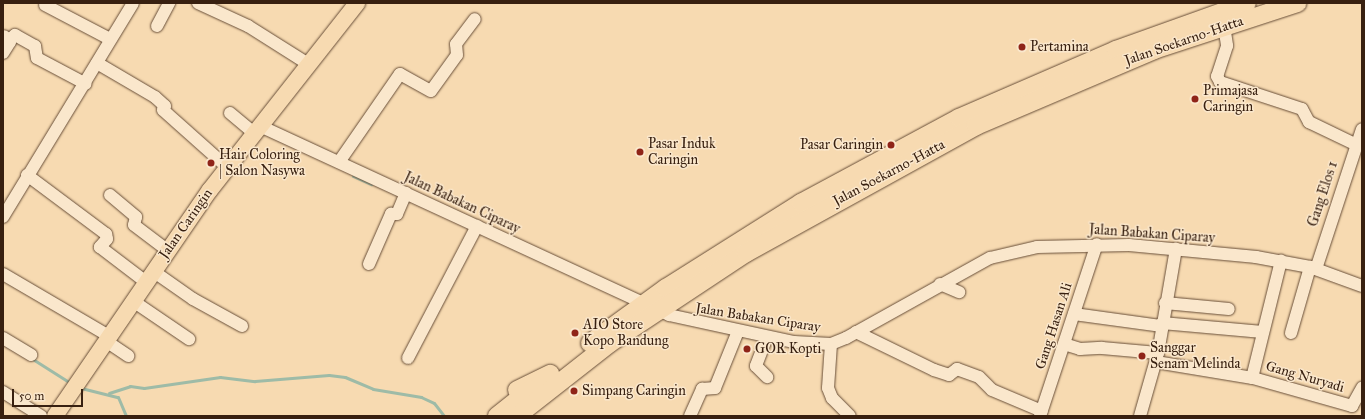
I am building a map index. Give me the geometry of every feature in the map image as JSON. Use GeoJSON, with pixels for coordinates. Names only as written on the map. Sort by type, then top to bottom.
{"type":"FeatureCollection","features":[{"type":"Feature","properties":{"kind":"highway","name":"Jalan Soekarno-Hatta"},"geometry":{"type":"LineString","coordinates":[[497,416],[550,374],[801,203],[959,118],[1116,50],[1247,3]]}},
{"type":"Feature","properties":{"kind":"highway","name":"Jalan Soekarno-Hatta"},"geometry":{"type":"LineString","coordinates":[[517,416],[650,307],[976,126],[1154,50],[1298,3]]}},
{"type":"Feature","properties":{"kind":"highway","name":"Jalan Soekarno-Hatta"},"geometry":{"type":"LineString","coordinates":[[485,416],[522,386],[550,374]]}},
{"type":"Feature","properties":{"kind":"main road","name":"Jalan Caringin"},"geometry":{"type":"LineString","coordinates":[[55,416],[149,276],[227,167],[357,3]]}},
{"type":"Feature","properties":{"kind":"street"},"geometry":{"type":"LineString","coordinates":[[3,217],[26,175],[86,84],[110,39],[133,3]]}},
{"type":"Feature","properties":{"kind":"street"},"geometry":{"type":"LineString","coordinates":[[157,26],[169,3]]}},
{"type":"Feature","properties":{"kind":"street"},"geometry":{"type":"LineString","coordinates":[[45,4],[110,39]]}},
{"type":"Feature","properties":{"kind":"street"},"geometry":{"type":"LineString","coordinates":[[205,4],[248,26],[308,64]]}},
{"type":"Feature","properties":{"kind":"street"},"geometry":{"type":"LineString","coordinates":[[339,162],[400,74],[431,91],[457,55],[456,44],[475,19]]}},
{"type":"Feature","properties":{"kind":"street"},"geometry":{"type":"LineString","coordinates":[[1224,26],[1227,46],[1217,76],[1219,81],[1302,110],[1309,122],[1355,144]]}},
{"type":"Feature","properties":{"kind":"street"},"geometry":{"type":"LineString","coordinates":[[3,53],[6,37],[15,35],[36,46],[37,58],[86,84]]}},
{"type":"Feature","properties":{"kind":"street"},"geometry":{"type":"LineString","coordinates":[[97,63],[155,98],[165,106],[163,110],[227,167]]}},
{"type":"Feature","properties":{"kind":"street","name":"Jalan Babakan Ciparay"},"geometry":{"type":"LineString","coordinates":[[230,113],[257,129],[339,162],[650,307],[686,321],[767,336],[831,344],[856,332],[940,284],[1004,252],[1097,244],[1176,249],[1281,261],[1313,268],[1362,286]]}},
{"type":"Feature","properties":{"kind":"street","name":"Gang Elos 1"},"geometry":{"type":"LineString","coordinates":[[1291,333],[1355,144],[1362,129]]}},
{"type":"Feature","properties":{"kind":"street"},"geometry":{"type":"LineString","coordinates":[[26,175],[107,236],[100,247],[149,276],[193,298],[242,326]]}},
{"type":"Feature","properties":{"kind":"street"},"geometry":{"type":"LineString","coordinates":[[369,264],[391,214],[398,214],[406,193]]}},
{"type":"Feature","properties":{"kind":"street"},"geometry":{"type":"LineString","coordinates":[[110,195],[136,217],[134,225],[167,250]]}},
{"type":"Feature","properties":{"kind":"street"},"geometry":{"type":"LineString","coordinates":[[408,358],[477,226]]}},
{"type":"Feature","properties":{"kind":"street","name":"Gang Hasan Ali"},"geometry":{"type":"LineString","coordinates":[[1041,413],[1097,244]]}},
{"type":"Feature","properties":{"kind":"street"},"geometry":{"type":"LineString","coordinates":[[1140,416],[1157,357],[1165,304],[1176,249]]}},
{"type":"Feature","properties":{"kind":"street","name":"Gang Nuryadi"},"geometry":{"type":"LineString","coordinates":[[1252,378],[1281,261]]}},
{"type":"Feature","properties":{"kind":"street"},"geometry":{"type":"LineString","coordinates":[[3,274],[107,338],[128,356]]}},
{"type":"Feature","properties":{"kind":"street"},"geometry":{"type":"LineString","coordinates":[[940,284],[959,292]]}},
{"type":"Feature","properties":{"kind":"street"},"geometry":{"type":"LineString","coordinates":[[133,301],[189,339]]}},
{"type":"Feature","properties":{"kind":"street"},"geometry":{"type":"LineString","coordinates":[[1165,304],[1229,309]]}},
{"type":"Feature","properties":{"kind":"street"},"geometry":{"type":"LineString","coordinates":[[1074,314],[1162,325],[1263,332]]}},
{"type":"Feature","properties":{"kind":"street"},"geometry":{"type":"LineString","coordinates":[[690,416],[702,389],[715,388],[738,331]]}},
{"type":"Feature","properties":{"kind":"street"},"geometry":{"type":"LineString","coordinates":[[856,332],[934,370],[949,375],[957,369],[979,377],[992,390],[1041,413]]}},
{"type":"Feature","properties":{"kind":"street"},"geometry":{"type":"LineString","coordinates":[[767,336],[756,366],[767,377]]}},
{"type":"Feature","properties":{"kind":"street"},"geometry":{"type":"LineString","coordinates":[[3,338],[30,355]]}},
{"type":"Feature","properties":{"kind":"street"},"geometry":{"type":"LineString","coordinates":[[831,344],[828,388],[832,398],[850,416]]}},
{"type":"Feature","properties":{"kind":"street","name":"Gang Nuryadi"},"geometry":{"type":"LineString","coordinates":[[1064,344],[1080,350],[1102,348],[1157,357],[1252,378],[1351,411],[1362,388]]}},
{"type":"Feature","properties":{"kind":"street"},"geometry":{"type":"LineString","coordinates":[[3,392],[41,416]]}},
{"type":"Feature","properties":{"kind":"waterway"},"geometry":{"type":"LineString","coordinates":[[353,176],[371,184]]}},
{"type":"Feature","properties":{"kind":"waterway"},"geometry":{"type":"LineString","coordinates":[[31,358],[72,384]]}},
{"type":"Feature","properties":{"kind":"waterway"},"geometry":{"type":"LineString","coordinates":[[109,393],[130,386],[144,388],[220,377],[255,381],[329,375],[345,377],[373,389],[421,397],[434,403],[444,416]]}},
{"type":"Feature","properties":{"kind":"waterway"},"geometry":{"type":"LineString","coordinates":[[81,388],[118,397],[126,416]]}},
{"type":"Feature","properties":{"kind":"place","name":"Pertamina"},"geometry":{"type":"Point","coordinates":[1022,47]}},
{"type":"Feature","properties":{"kind":"place","name":"Primajasa Caringin"},"geometry":{"type":"Point","coordinates":[1195,99]}},
{"type":"Feature","properties":{"kind":"place","name":"Pasar Caringin"},"geometry":{"type":"Point","coordinates":[891,145]}},
{"type":"Feature","properties":{"kind":"place","name":"Pasar Induk Caringin"},"geometry":{"type":"Point","coordinates":[640,152]}},
{"type":"Feature","properties":{"kind":"place","name":"Hair Coloring | Salon Nasywa"},"geometry":{"type":"Point","coordinates":[211,163]}},
{"type":"Feature","properties":{"kind":"place","name":"AIO Store Kopo Bandung"},"geometry":{"type":"Point","coordinates":[575,333]}},
{"type":"Feature","properties":{"kind":"place","name":"GOR Kopti"},"geometry":{"type":"Point","coordinates":[747,349]}},
{"type":"Feature","properties":{"kind":"place","name":"Sanggar Senam Melinda"},"geometry":{"type":"Point","coordinates":[1142,356]}},
{"type":"Feature","properties":{"kind":"place","name":"Simpang Caringin"},"geometry":{"type":"Point","coordinates":[574,391]}}]}
